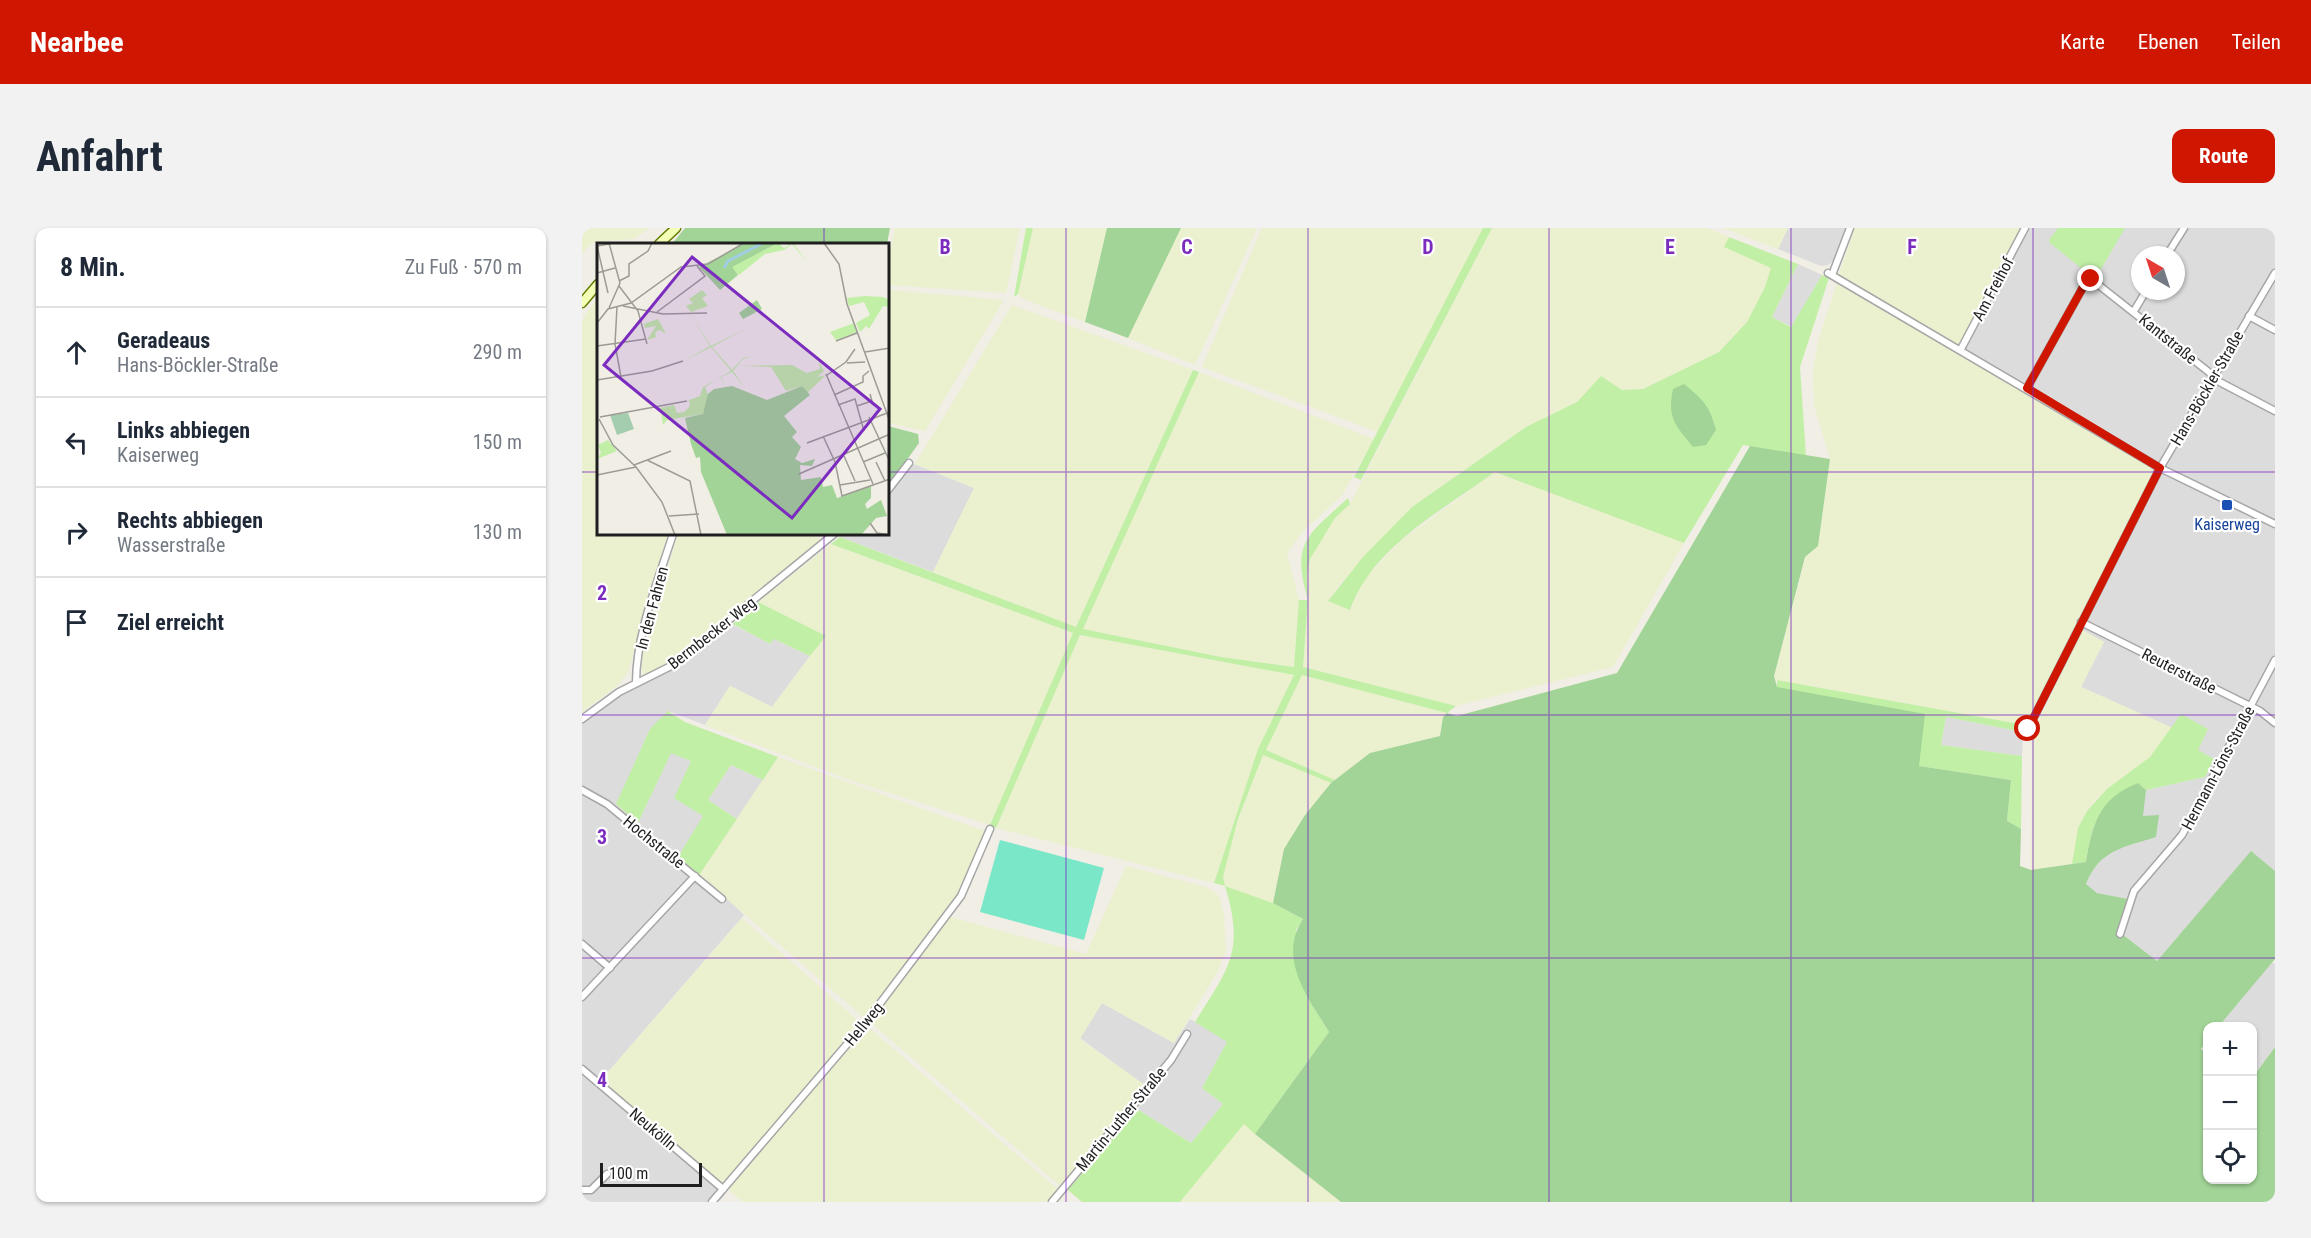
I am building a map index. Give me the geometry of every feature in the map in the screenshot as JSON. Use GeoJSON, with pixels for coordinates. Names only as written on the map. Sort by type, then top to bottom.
{"type":"FeatureCollection","features":[{"type":"Feature","properties":{"kind":"main road"},"geometry":{"type":"LineString","coordinates":[[660,243],[676,228]]}},
{"type":"Feature","properties":{"kind":"main road"},"geometry":{"type":"LineString","coordinates":[[582,303],[597,285]]}},
{"type":"Feature","properties":{"kind":"street"},"geometry":{"type":"LineString","coordinates":[[1850,228],[1830,274],[2160,468],[2275,524]]}},
{"type":"Feature","properties":{"kind":"street","name":"Am Freihof"},"geometry":{"type":"LineString","coordinates":[[1961,349],[2025,228]]}},
{"type":"Feature","properties":{"kind":"street"},"geometry":{"type":"LineString","coordinates":[[2173,246],[2184,228]]}},
{"type":"Feature","properties":{"kind":"street","name":"Hans-Böckler-Straße"},"geometry":{"type":"LineString","coordinates":[[2028,729],[2160,468],[2275,273]]}},
{"type":"Feature","properties":{"kind":"street","name":"Kantstraße"},"geometry":{"type":"LineString","coordinates":[[2027,388],[2087,280],[2095,279],[2212,378],[2275,411]]}},
{"type":"Feature","properties":{"kind":"street"},"geometry":{"type":"LineString","coordinates":[[2134,311],[2141,300]]}},
{"type":"Feature","properties":{"kind":"street"},"geometry":{"type":"LineString","coordinates":[[2249,316],[2275,330]]}},
{"type":"Feature","properties":{"kind":"street"},"geometry":{"type":"LineString","coordinates":[[890,487],[909,463]]}},
{"type":"Feature","properties":{"kind":"street","name":"In den Fahren"},"geometry":{"type":"LineString","coordinates":[[636,683],[636,665],[644,632],[672,536]]}},
{"type":"Feature","properties":{"kind":"street","name":"Bermbecker Weg"},"geometry":{"type":"LineString","coordinates":[[582,719],[636,683],[675,664],[832,536]]}},
{"type":"Feature","properties":{"kind":"street","name":"Reuterstraße"},"geometry":{"type":"LineString","coordinates":[[2081,622],[2251,707],[2275,723]]}},
{"type":"Feature","properties":{"kind":"street","name":"Hermann-Löns-Straße"},"geometry":{"type":"LineString","coordinates":[[2120,934],[2134,891],[2182,835],[2275,660]]}},
{"type":"Feature","properties":{"kind":"street","name":"Hochstraße"},"geometry":{"type":"LineString","coordinates":[[582,790],[607,804],[722,899]]}},
{"type":"Feature","properties":{"kind":"street","name":"Hellweg"},"geometry":{"type":"LineString","coordinates":[[712,1202],[866,1022],[961,896],[990,829]]}},
{"type":"Feature","properties":{"kind":"street"},"geometry":{"type":"LineString","coordinates":[[582,997],[695,876]]}},
{"type":"Feature","properties":{"kind":"street"},"geometry":{"type":"LineString","coordinates":[[582,944],[610,968]]}},
{"type":"Feature","properties":{"kind":"street","name":"Martin-Luther-Straße"},"geometry":{"type":"LineString","coordinates":[[1052,1202],[1171,1060],[1187,1034]]}},
{"type":"Feature","properties":{"kind":"street","name":"Neukölln"},"geometry":{"type":"LineString","coordinates":[[582,1069],[723,1189]]}},
{"type":"Feature","properties":{"kind":"street"},"geometry":{"type":"LineString","coordinates":[[582,1190],[591,1190],[607,1174]]}},
{"type":"Feature","properties":{"kind":"shaded area"},"geometry":{"type":"Polygon","coordinates":[[[1788,228],[1846,228],[1833,261],[1821,266],[1778,249],[1788,228]]]}},
{"type":"Feature","properties":{"kind":"shaded area"},"geometry":{"type":"Polygon","coordinates":[[[2023,228],[2275,228],[2275,871],[2251,852],[2157,961],[2118,931],[2128,899],[2097,893],[2086,884],[2092,870],[2109,852],[2156,837],[2142,816],[2146,790],[2205,777],[2198,750],[2181,715],[2173,728],[2081,687],[2104,642],[2075,626],[2153,474],[1957,352],[2023,228]]]}},
{"type":"Feature","properties":{"kind":"shaded area"},"geometry":{"type":"Polygon","coordinates":[[[1798,264],[1822,275],[1792,327],[1772,317],[1798,264]]]}},
{"type":"Feature","properties":{"kind":"shaded area"},"geometry":{"type":"Polygon","coordinates":[[[914,464],[974,488],[933,572],[840,537],[890,536],[890,493],[914,464]]]}},
{"type":"Feature","properties":{"kind":"shaded area"},"geometry":{"type":"Polygon","coordinates":[[[730,623],[770,644],[774,639],[810,656],[772,707],[730,686],[705,725],[668,711],[616,804],[638,823],[671,752],[691,761],[703,816],[730,901],[744,915],[601,1080],[723,1185],[725,1195],[718,1202],[582,1202],[582,723],[622,694],[684,663],[730,623]]]}},
{"type":"Feature","properties":{"kind":"shaded area"},"geometry":{"type":"Polygon","coordinates":[[[1946,717],[2023,732],[2022,756],[1941,745],[1946,717]]]}},
{"type":"Feature","properties":{"kind":"shaded area"},"geometry":{"type":"Polygon","coordinates":[[[731,765],[763,780],[737,819],[708,800],[731,765]]]}},
{"type":"Feature","properties":{"kind":"shaded area"},"geometry":{"type":"Polygon","coordinates":[[[2272,962],[2275,964],[2275,1047],[2257,1072],[2257,1022],[2222,1022],[2272,962]]]}},
{"type":"Feature","properties":{"kind":"shaded area"},"geometry":{"type":"Polygon","coordinates":[[[1102,1003],[1174,1043],[1190,1019],[1228,1042],[1202,1088],[1223,1104],[1191,1143],[1137,1109],[1151,1090],[1080,1038],[1102,1003]]]}},
{"type":"Feature","properties":{"kind":"green space"},"geometry":{"type":"Polygon","coordinates":[[[582,228],[650,228],[634,239],[601,241],[591,244],[582,254],[582,228]]]}},
{"type":"Feature","properties":{"kind":"green space"},"geometry":{"type":"Polygon","coordinates":[[[685,228],[890,228],[887,243],[673,243],[685,228]]]}},
{"type":"Feature","properties":{"kind":"green space"},"geometry":{"type":"Polygon","coordinates":[[[895,228],[1020,228],[1006,293],[890,285],[890,254],[895,228]]]}},
{"type":"Feature","properties":{"kind":"green space"},"geometry":{"type":"Polygon","coordinates":[[[1026,228],[1033,228],[1018,294],[1014,297],[1026,228]]]}},
{"type":"Feature","properties":{"kind":"green space"},"geometry":{"type":"Polygon","coordinates":[[[1033,228],[1107,228],[1085,322],[1023,299],[1018,294],[1033,228]]]}},
{"type":"Feature","properties":{"kind":"green space"},"geometry":{"type":"Polygon","coordinates":[[[1107,228],[1181,228],[1128,338],[1085,322],[1107,228]]]}},
{"type":"Feature","properties":{"kind":"green space"},"geometry":{"type":"Polygon","coordinates":[[[1181,228],[1257,228],[1195,365],[1128,338],[1181,228]]]}},
{"type":"Feature","properties":{"kind":"green space"},"geometry":{"type":"Polygon","coordinates":[[[1262,228],[1483,228],[1378,432],[1202,367],[1262,228]]]}},
{"type":"Feature","properties":{"kind":"green space"},"geometry":{"type":"Polygon","coordinates":[[[1483,228],[1492,228],[1361,480],[1354,477],[1483,228]]]}},
{"type":"Feature","properties":{"kind":"green space"},"geometry":{"type":"Polygon","coordinates":[[[1492,228],[1707,228],[1729,237],[1725,247],[1772,268],[1747,322],[1719,352],[1643,389],[1622,390],[1601,376],[1577,402],[1526,427],[1412,507],[1340,584],[1328,601],[1350,610],[1364,580],[1398,543],[1495,472],[1684,543],[1613,667],[1456,706],[1303,667],[1308,600],[1307,575],[1310,559],[1319,541],[1335,518],[1350,504],[1492,228]]]}},
{"type":"Feature","properties":{"kind":"green space"},"geometry":{"type":"Polygon","coordinates":[[[1723,228],[1788,228],[1778,249],[1723,228]]]}},
{"type":"Feature","properties":{"kind":"green space"},"geometry":{"type":"Polygon","coordinates":[[[1855,228],[2023,228],[1960,347],[1839,274],[1855,228]]]}},
{"type":"Feature","properties":{"kind":"green space"},"geometry":{"type":"Polygon","coordinates":[[[2058,228],[2125,228],[2097,276],[2091,276],[2050,243],[2049,240],[2058,228]]]}},
{"type":"Feature","properties":{"kind":"green space"},"geometry":{"type":"Polygon","coordinates":[[[1729,237],[1798,264],[1772,317],[1791,327],[1822,275],[1829,278],[1800,367],[1806,456],[1743,445],[1684,543],[1495,472],[1432,515],[1392,548],[1361,587],[1350,610],[1328,601],[1363,557],[1412,507],[1526,427],[1577,402],[1601,376],[1622,390],[1643,389],[1719,352],[1747,322],[1765,287],[1771,268],[1724,247],[1729,237]]]}},
{"type":"Feature","properties":{"kind":"green space"},"geometry":{"type":"Polygon","coordinates":[[[1837,283],[2151,468],[2153,474],[2025,725],[1777,680],[1774,676],[1806,556],[1818,546],[1830,459],[1814,405],[1813,372],[1818,341],[1837,283]]]}},
{"type":"Feature","properties":{"kind":"green space"},"geometry":{"type":"Polygon","coordinates":[[[890,290],[1004,300],[925,431],[890,423],[890,290]]]}},
{"type":"Feature","properties":{"kind":"green space"},"geometry":{"type":"Polygon","coordinates":[[[597,298],[597,536],[667,536],[628,672],[617,686],[582,712],[582,321],[597,298]]]}},
{"type":"Feature","properties":{"kind":"green space"},"geometry":{"type":"Polygon","coordinates":[[[1012,305],[1193,370],[1076,627],[933,572],[974,488],[915,464],[1012,305]]]}},
{"type":"Feature","properties":{"kind":"green space"},"geometry":{"type":"Polygon","coordinates":[[[1193,370],[1199,372],[1083,629],[1221,657],[1294,667],[1299,600],[1308,600],[1303,667],[1456,706],[1447,713],[1302,675],[1266,750],[1335,780],[1331,783],[1263,755],[1238,819],[1223,877],[1225,886],[1214,883],[1258,749],[1294,675],[1080,635],[996,828],[990,825],[1073,633],[831,544],[840,537],[1076,627],[1193,370]]]}},
{"type":"Feature","properties":{"kind":"green space"},"geometry":{"type":"Polygon","coordinates":[[[1199,372],[1374,439],[1343,494],[1301,534],[1287,553],[1299,600],[1295,667],[1221,657],[1083,629],[1199,372]]]}},
{"type":"Feature","properties":{"kind":"green space"},"geometry":{"type":"Polygon","coordinates":[[[1684,384],[1696,394],[1711,414],[1716,430],[1706,445],[1693,447],[1674,421],[1671,407],[1673,389],[1684,384]]]}},
{"type":"Feature","properties":{"kind":"green space"},"geometry":{"type":"Polygon","coordinates":[[[890,427],[918,434],[919,443],[890,483],[890,427]]]}},
{"type":"Feature","properties":{"kind":"green space"},"geometry":{"type":"Polygon","coordinates":[[[1750,446],[1830,459],[1818,546],[1805,557],[1774,676],[1777,687],[1925,714],[1919,766],[2011,780],[2007,821],[2021,829],[2020,866],[2031,870],[2086,862],[2091,836],[2100,814],[2114,796],[2138,783],[2146,790],[2143,816],[2159,815],[2156,837],[2123,847],[2106,857],[2098,863],[2086,884],[2097,893],[2128,899],[2118,931],[2157,961],[2251,851],[2275,871],[2275,959],[2222,1022],[2203,1022],[2201,1049],[2203,1051],[2203,1184],[2257,1184],[2257,1072],[2275,1047],[2275,1202],[1341,1202],[1255,1134],[1329,1032],[1305,992],[1294,963],[1293,948],[1303,919],[1273,903],[1284,849],[1305,815],[1331,783],[1370,753],[1440,736],[1443,717],[1447,713],[1457,716],[1617,673],[1750,446]]]}},
{"type":"Feature","properties":{"kind":"green space"},"geometry":{"type":"Polygon","coordinates":[[[1348,498],[1350,504],[1335,518],[1310,559],[1307,575],[1308,600],[1301,565],[1302,552],[1313,532],[1348,498]]]}},
{"type":"Feature","properties":{"kind":"green space"},"geometry":{"type":"Polygon","coordinates":[[[677,536],[814,536],[821,539],[819,543],[674,658],[646,675],[642,672],[641,657],[677,536]]]}},
{"type":"Feature","properties":{"kind":"green space"},"geometry":{"type":"Polygon","coordinates":[[[831,544],[1073,633],[990,825],[852,781],[705,725],[730,686],[772,707],[825,636],[758,602],[831,544]]]}},
{"type":"Feature","properties":{"kind":"green space"},"geometry":{"type":"Polygon","coordinates":[[[758,602],[826,636],[810,656],[774,639],[770,644],[733,624],[758,602]]]}},
{"type":"Feature","properties":{"kind":"green space"},"geometry":{"type":"Polygon","coordinates":[[[2082,630],[2104,642],[2081,687],[2173,728],[2150,757],[2095,800],[2078,828],[2072,864],[2031,870],[2032,735],[2082,630]]]}},
{"type":"Feature","properties":{"kind":"green space"},"geometry":{"type":"Polygon","coordinates":[[[1080,635],[1294,675],[1258,749],[1214,883],[996,828],[1080,635]]]}},
{"type":"Feature","properties":{"kind":"green space"},"geometry":{"type":"Polygon","coordinates":[[[1302,675],[1447,713],[1443,717],[1440,736],[1370,753],[1335,780],[1266,750],[1302,675]]]}},
{"type":"Feature","properties":{"kind":"green space"},"geometry":{"type":"Polygon","coordinates":[[[1777,680],[2025,725],[2023,732],[1946,717],[1941,745],[2022,756],[2021,829],[2007,822],[2011,780],[1919,766],[1777,687],[1777,680]]]}},
{"type":"Feature","properties":{"kind":"green space"},"geometry":{"type":"Polygon","coordinates":[[[668,711],[685,722],[778,757],[763,780],[731,765],[708,800],[737,819],[699,875],[678,857],[703,816],[674,798],[691,761],[671,753],[638,823],[616,804],[650,729],[668,711]]]}},
{"type":"Feature","properties":{"kind":"green space"},"geometry":{"type":"Polygon","coordinates":[[[2181,714],[2208,729],[2198,750],[2214,759],[2205,777],[2146,790],[2138,783],[2106,807],[2095,823],[2086,862],[2072,864],[2078,828],[2087,811],[2107,789],[2150,757],[2181,714]]]}},
{"type":"Feature","properties":{"kind":"green space"},"geometry":{"type":"Polygon","coordinates":[[[1263,755],[1331,783],[1305,815],[1284,849],[1273,903],[1225,886],[1223,877],[1238,819],[1263,755]]]}},
{"type":"Feature","properties":{"kind":"green space"},"geometry":{"type":"Polygon","coordinates":[[[778,757],[987,832],[959,895],[868,1017],[862,1016],[699,875],[778,757]]]}},
{"type":"Feature","properties":{"kind":"green space"},"geometry":{"type":"Polygon","coordinates":[[[1000,840],[1104,868],[1084,940],[980,912],[1000,840]]]}},
{"type":"Feature","properties":{"kind":"green space"},"geometry":{"type":"Polygon","coordinates":[[[1126,866],[1206,887],[1215,892],[1220,898],[1224,915],[1226,951],[1217,973],[1174,1043],[1102,1003],[1080,1039],[1145,1085],[1064,1184],[1059,1185],[870,1022],[950,917],[1086,954],[1126,866]]]}},
{"type":"Feature","properties":{"kind":"green space"},"geometry":{"type":"Polygon","coordinates":[[[1225,886],[1273,903],[1303,919],[1296,930],[1313,1007],[1329,1032],[1255,1134],[1244,1124],[1180,1202],[1082,1202],[1068,1190],[1137,1109],[1191,1143],[1223,1104],[1202,1088],[1227,1042],[1195,1022],[1217,987],[1230,958],[1234,927],[1225,886]]]}},
{"type":"Feature","properties":{"kind":"green space"},"geometry":{"type":"Polygon","coordinates":[[[742,918],[862,1024],[723,1185],[601,1080],[742,918]]]}},
{"type":"Feature","properties":{"kind":"green space"},"geometry":{"type":"Polygon","coordinates":[[[868,1027],[1059,1190],[1048,1202],[743,1202],[730,1191],[730,1186],[868,1027]]]}},
{"type":"Feature","properties":{"kind":"green space"},"geometry":{"type":"Polygon","coordinates":[[[1244,1124],[1255,1134],[1341,1202],[1180,1202],[1244,1124]]]}},
{"type":"Feature","properties":{"kind":"place","name":"Kaiserweg"},"geometry":{"type":"Point","coordinates":[2227,505]}},
{"type":"Feature","properties":{"kind":"route"},"geometry":{"type":"LineString","coordinates":[[2028,729],[2160,468],[2027,388],[2087,280],[2091,279]]}}]}
